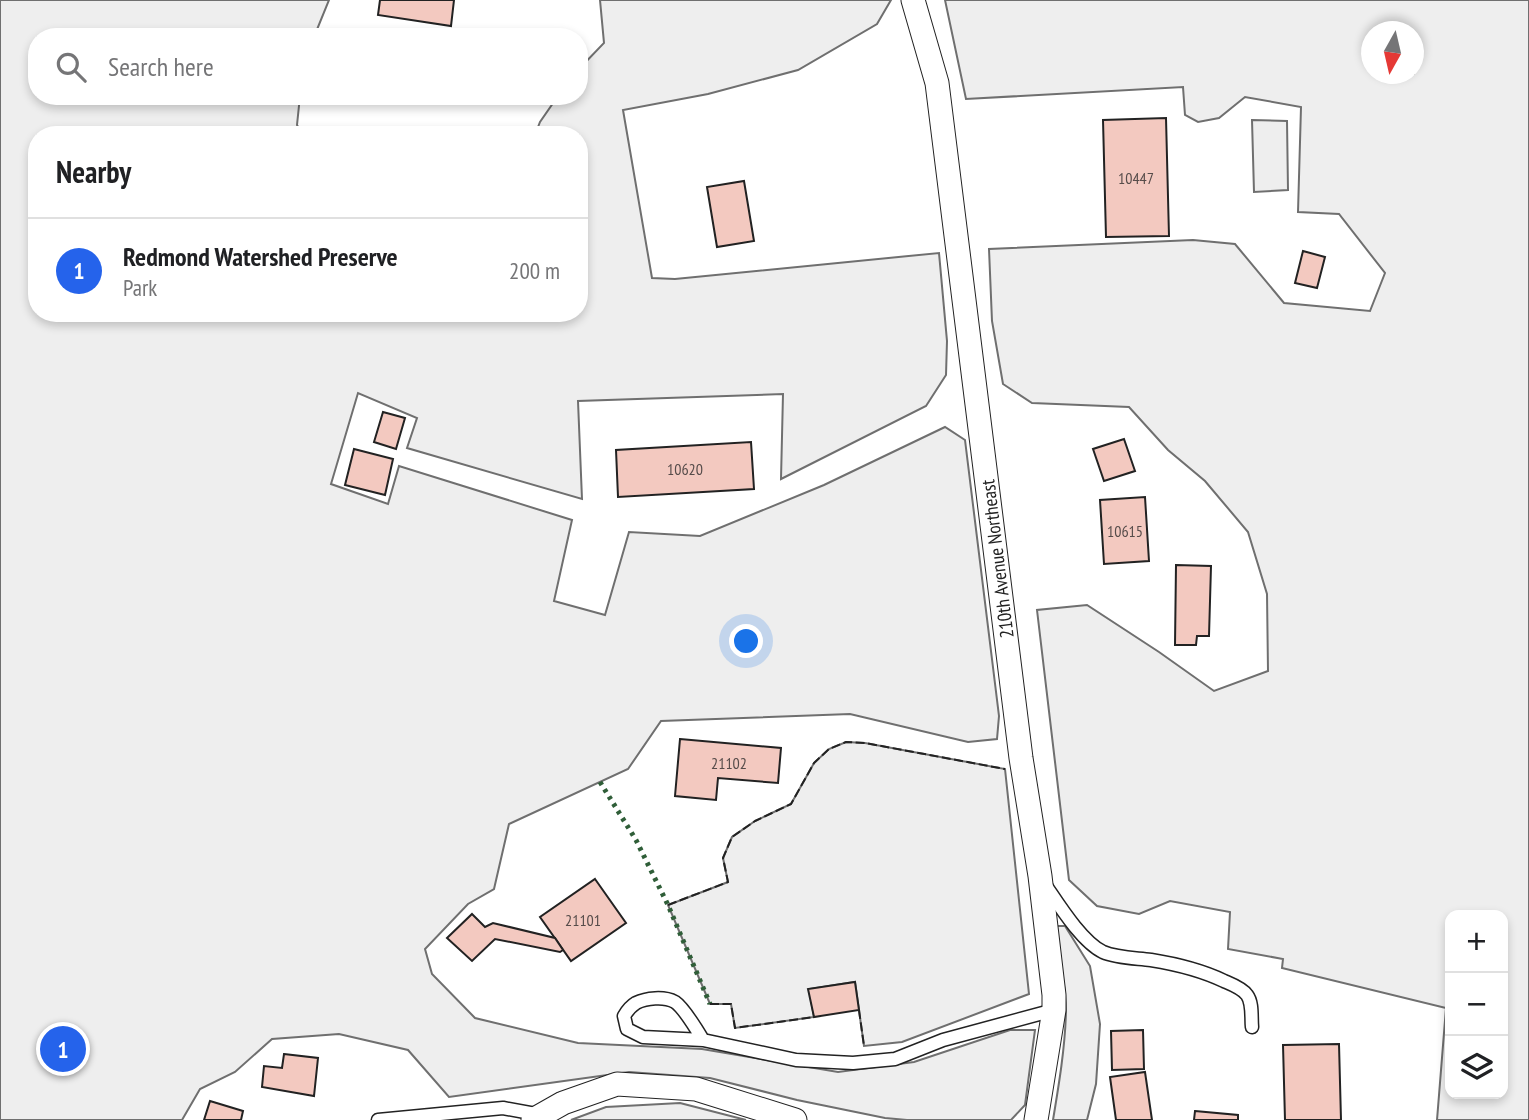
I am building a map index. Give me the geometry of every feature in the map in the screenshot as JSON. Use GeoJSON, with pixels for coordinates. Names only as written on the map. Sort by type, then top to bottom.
{"type":"FeatureCollection","features":[{"type":"Feature","properties":{"kind":"street","name":"210th Avenue Northeast"},"geometry":{"type":"LineString","coordinates":[[913,0],[937,83],[1021,758],[1040,876],[1054,995],[1054,1010],[1036,1120]]}},
{"type":"Feature","properties":{"kind":"street"},"geometry":{"type":"LineString","coordinates":[[537,1118],[563,1103],[617,1084],[696,1089],[795,1120]]}},
{"type":"Feature","properties":{"kind":"lane"},"geometry":{"type":"LineString","coordinates":[[1040,876],[1063,912],[1088,942],[1101,951],[1116,956],[1192,968],[1233,985],[1247,994],[1251,1006],[1252,1027]]}},
{"type":"Feature","properties":{"kind":"lane"},"geometry":{"type":"LineString","coordinates":[[703,1040],[675,1003],[663,998],[633,1004],[624,1016],[627,1029],[643,1037],[703,1040],[796,1060],[853,1063],[895,1059],[943,1040],[1054,1010]]}},
{"type":"Feature","properties":{"kind":"lane"},"geometry":{"type":"LineString","coordinates":[[378,1120],[503,1108],[537,1118]]}},
{"type":"Feature","properties":{"kind":"shaded area"},"geometry":{"type":"Polygon","coordinates":[[[0,0],[329,0],[318,28],[28,28],[28,105],[299,105],[298,126],[28,126],[28,322],[588,322],[588,126],[538,126],[552,105],[588,105],[588,60],[604,43],[600,0],[891,0],[877,24],[798,70],[708,94],[623,110],[652,278],[675,279],[939,253],[947,341],[946,375],[926,406],[781,479],[783,394],[578,401],[582,499],[407,448],[417,418],[358,393],[331,484],[388,504],[399,466],[572,520],[554,601],[605,615],[629,532],[700,536],[824,485],[945,427],[965,440],[999,716],[997,739],[968,742],[850,714],[661,721],[628,769],[509,824],[494,889],[468,904],[425,949],[432,974],[475,1018],[578,1043],[702,1049],[838,1072],[914,1062],[1010,1030],[1035,1030],[1025,1105],[1011,1120],[907,1120],[797,1100],[710,1078],[629,1072],[449,1097],[408,1050],[339,1034],[272,1039],[235,1072],[200,1089],[182,1120],[0,1120],[0,0]]]}},
{"type":"Feature","properties":{"kind":"shaded area"},"geometry":{"type":"Polygon","coordinates":[[[945,0],[1529,0],[1529,1120],[1437,1120],[1445,1020],[1445,1099],[1508,1099],[1508,910],[1445,910],[1445,1008],[1282,968],[1283,959],[1228,949],[1230,912],[1170,901],[1139,914],[1097,906],[1069,880],[1037,610],[1087,605],[1214,691],[1268,671],[1267,594],[1248,532],[1205,481],[1168,450],[1129,407],[1032,403],[1003,384],[992,321],[989,249],[1193,240],[1235,244],[1284,303],[1370,311],[1385,273],[1339,214],[1298,212],[1301,107],[1245,97],[1219,118],[1198,122],[1185,115],[1183,87],[966,99],[945,0]]]}},
{"type":"Feature","properties":{"kind":"shaded area"},"geometry":{"type":"Polygon","coordinates":[[[1252,120],[1287,121],[1288,190],[1254,192],[1252,120]]]}},
{"type":"Feature","properties":{"kind":"shaded area"},"geometry":{"type":"Polygon","coordinates":[[[846,742],[865,743],[1005,769],[1029,994],[902,1042],[864,1046],[855,982],[809,989],[814,1017],[735,1028],[731,1004],[710,1004],[668,905],[728,882],[723,858],[732,837],[755,821],[791,804],[814,763],[829,749],[846,742]]]}},
{"type":"Feature","properties":{"kind":"shaded area"},"geometry":{"type":"Polygon","coordinates":[[[1051,926],[1065,926],[1090,966],[1100,1024],[1096,1084],[1087,1120],[1053,1120],[1063,1053],[1066,1001],[1051,926]]]}},
{"type":"Feature","properties":{"kind":"shaded area"},"geometry":{"type":"Polygon","coordinates":[[[680,1103],[746,1120],[571,1120],[606,1107],[680,1103]]]}},
{"type":"Feature","properties":{"kind":"building"},"geometry":{"type":"Polygon","coordinates":[[[380,0],[454,0],[451,26],[378,15],[380,0]]]}},
{"type":"Feature","properties":{"kind":"building"},"geometry":{"type":"Polygon","coordinates":[[[1166,118],[1169,236],[1106,237],[1103,120],[1166,118]]]}},
{"type":"Feature","properties":{"kind":"building"},"geometry":{"type":"Polygon","coordinates":[[[744,181],[754,241],[717,247],[707,187],[744,181]]]}},
{"type":"Feature","properties":{"kind":"building"},"geometry":{"type":"Polygon","coordinates":[[[1303,251],[1325,257],[1317,288],[1295,283],[1303,251]]]}},
{"type":"Feature","properties":{"kind":"building"},"geometry":{"type":"Polygon","coordinates":[[[383,412],[405,418],[396,449],[374,442],[383,412]]]}},
{"type":"Feature","properties":{"kind":"building"},"geometry":{"type":"Polygon","coordinates":[[[1124,439],[1135,471],[1104,481],[1093,449],[1124,439]]]}},
{"type":"Feature","properties":{"kind":"building"},"geometry":{"type":"Polygon","coordinates":[[[751,442],[754,489],[618,497],[616,450],[751,442]]]}},
{"type":"Feature","properties":{"kind":"building"},"geometry":{"type":"Polygon","coordinates":[[[354,449],[393,459],[385,495],[345,485],[354,449]]]}},
{"type":"Feature","properties":{"kind":"building"},"geometry":{"type":"Polygon","coordinates":[[[1145,497],[1149,561],[1104,564],[1100,500],[1145,497]]]}},
{"type":"Feature","properties":{"kind":"building"},"geometry":{"type":"Polygon","coordinates":[[[1176,565],[1211,566],[1209,636],[1197,636],[1196,645],[1175,645],[1176,565]]]}},
{"type":"Feature","properties":{"kind":"building"},"geometry":{"type":"Polygon","coordinates":[[[680,739],[781,748],[778,783],[718,778],[716,800],[675,796],[680,739]]]}},
{"type":"Feature","properties":{"kind":"building"},"geometry":{"type":"Polygon","coordinates":[[[595,879],[626,923],[571,961],[540,917],[595,879]]]}},
{"type":"Feature","properties":{"kind":"building"},"geometry":{"type":"Polygon","coordinates":[[[472,914],[485,927],[493,923],[555,938],[563,950],[560,952],[495,939],[472,961],[447,938],[472,914]]]}},
{"type":"Feature","properties":{"kind":"building"},"geometry":{"type":"Polygon","coordinates":[[[855,982],[859,1010],[814,1017],[808,989],[855,982]]]}},
{"type":"Feature","properties":{"kind":"building"},"geometry":{"type":"Polygon","coordinates":[[[1143,1030],[1144,1069],[1112,1070],[1111,1031],[1143,1030]]]}},
{"type":"Feature","properties":{"kind":"building"},"geometry":{"type":"Polygon","coordinates":[[[1339,1044],[1341,1120],[1285,1120],[1283,1045],[1339,1044]]]}},
{"type":"Feature","properties":{"kind":"building"},"geometry":{"type":"Polygon","coordinates":[[[284,1054],[318,1058],[314,1096],[262,1087],[264,1066],[282,1068],[284,1054]]]}},
{"type":"Feature","properties":{"kind":"building"},"geometry":{"type":"Polygon","coordinates":[[[1145,1072],[1152,1120],[1116,1120],[1110,1077],[1145,1072]]]}},
{"type":"Feature","properties":{"kind":"building"},"geometry":{"type":"Polygon","coordinates":[[[210,1101],[243,1111],[241,1120],[204,1120],[210,1101]]]}},
{"type":"Feature","properties":{"kind":"building"},"geometry":{"type":"Polygon","coordinates":[[[1195,1111],[1238,1115],[1238,1120],[1194,1120],[1195,1111]]]}},
{"type":"Feature","properties":{"kind":"hedge"},"geometry":{"type":"LineString","coordinates":[[600,782],[636,840],[668,905],[710,1004]]}},
{"type":"Feature","properties":{"kind":"fence"},"geometry":{"type":"LineString","coordinates":[[668,905],[728,882],[723,858],[732,837],[755,821],[791,804],[814,763],[829,749],[846,742],[865,743],[1005,769]]}},
{"type":"Feature","properties":{"kind":"fence"},"geometry":{"type":"LineString","coordinates":[[710,1004],[731,1004],[735,1028],[814,1017]]}},
{"type":"Feature","properties":{"kind":"fence"},"geometry":{"type":"LineString","coordinates":[[859,1010],[864,1046]]}},
{"type":"Feature","properties":{"kind":"place","name":"Redmond Watershed Preserve"},"geometry":{"type":"Point","coordinates":[63,1049]}}]}
